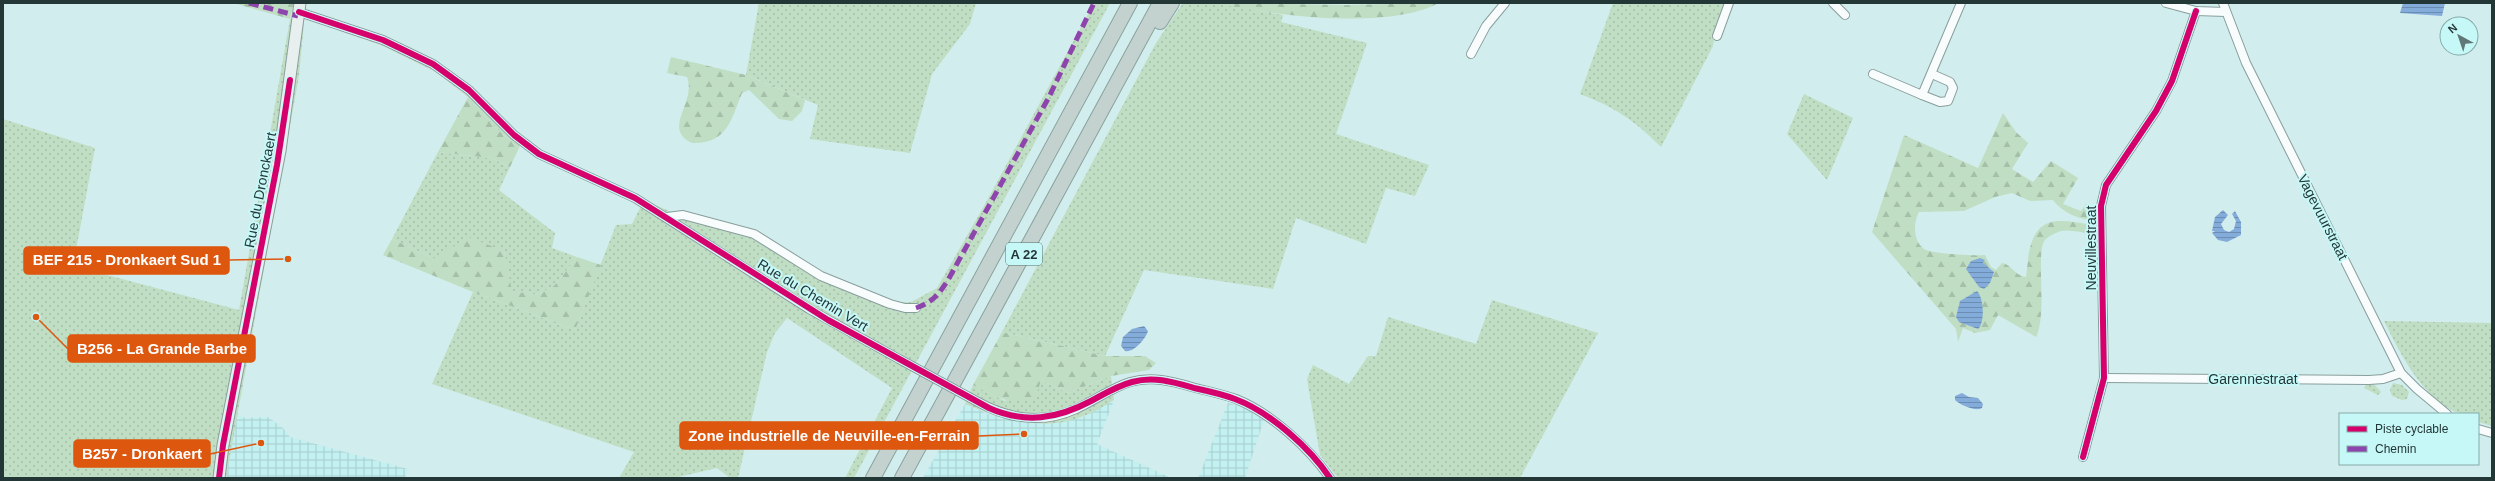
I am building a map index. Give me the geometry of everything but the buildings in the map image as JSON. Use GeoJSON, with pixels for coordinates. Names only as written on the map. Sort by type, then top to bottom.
{"type":"FeatureCollection","features":[{"type":"Feature","properties":{"kind":"highway"},"geometry":{"type":"LineString","coordinates":[[1111,39],[1124,3]]}},
{"type":"Feature","properties":{"kind":"highway","name":"A 22"},"geometry":{"type":"LineString","coordinates":[[873,478],[1130,3]]}},
{"type":"Feature","properties":{"kind":"highway","name":"A 22"},"geometry":{"type":"LineString","coordinates":[[902,478],[1160,3]]}},
{"type":"Feature","properties":{"kind":"highway"},"geometry":{"type":"LineString","coordinates":[[1120,77],[1142,52],[1172,3]]}},
{"type":"Feature","properties":{"kind":"highway"},"geometry":{"type":"LineString","coordinates":[[910,478],[927,430]]}},
{"type":"Feature","properties":{"kind":"main road","name":"Rue du Dronckaert"},"geometry":{"type":"LineString","coordinates":[[215,478],[223,446],[278,158],[299,8]]}},
{"type":"Feature","properties":{"kind":"main road","name":"Rue du Dronckaert"},"geometry":{"type":"LineString","coordinates":[[219,478],[223,446]]}},
{"type":"Feature","properties":{"kind":"street"},"geometry":{"type":"LineString","coordinates":[[1471,54],[1486,26],[1505,3]]}},
{"type":"Feature","properties":{"kind":"street"},"geometry":{"type":"LineString","coordinates":[[1717,36],[1729,3]]}},
{"type":"Feature","properties":{"kind":"street"},"geometry":{"type":"LineString","coordinates":[[1833,3],[1845,15]]}},
{"type":"Feature","properties":{"kind":"street"},"geometry":{"type":"LineString","coordinates":[[1922,95],[1961,3]]}},
{"type":"Feature","properties":{"kind":"street"},"geometry":{"type":"LineString","coordinates":[[2166,3],[2196,11],[2226,12]]}},
{"type":"Feature","properties":{"kind":"street","name":"Vagevuurstraat"},"geometry":{"type":"LineString","coordinates":[[2223,3],[2246,63],[2401,373],[2417,389],[2446,413]]}},
{"type":"Feature","properties":{"kind":"street","name":"Rue du Chemin Vert"},"geometry":{"type":"LineString","coordinates":[[299,8],[416,54],[462,84],[510,132],[533,150],[563,166],[626,194],[667,217],[810,309],[978,402],[1015,417],[1048,418],[1076,409],[1130,382],[1146,379],[1167,380],[1236,399],[1260,412],[1306,449],[1330,478]]}},
{"type":"Feature","properties":{"kind":"street","name":"Neuvillestraat"},"geometry":{"type":"LineString","coordinates":[[2083,458],[2104,378],[2101,206],[2103,194],[2106,185],[2156,111],[2172,81],[2196,11]]}},
{"type":"Feature","properties":{"kind":"street"},"geometry":{"type":"LineString","coordinates":[[1873,74],[1940,102],[1948,101],[1953,88],[1950,82],[1932,74]]}},
{"type":"Feature","properties":{"kind":"street","name":"Rue du Chemin Vert"},"geometry":{"type":"LineString","coordinates":[[667,217],[683,215],[754,234],[821,276],[890,304],[904,308],[916,308]]}},
{"type":"Feature","properties":{"kind":"street","name":"Garennestraat"},"geometry":{"type":"LineString","coordinates":[[2104,378],[2368,380],[2383,379],[2401,373]]}},
{"type":"Feature","properties":{"kind":"street"},"geometry":{"type":"LineString","coordinates":[[2479,429],[2492,433]]}},
{"type":"Feature","properties":{"kind":"shaded area"},"geometry":{"type":"Polygon","coordinates":[[[1114,400],[1097,444],[1171,478],[923,478],[965,404],[993,416],[1081,418],[1114,400]]]}},
{"type":"Feature","properties":{"kind":"shaded area"},"geometry":{"type":"Polygon","coordinates":[[[1228,403],[1246,408],[1264,420],[1245,478],[1198,478],[1228,403]]]}},
{"type":"Feature","properties":{"kind":"shaded area"},"geometry":{"type":"Polygon","coordinates":[[[236,414],[245,418],[268,417],[283,428],[290,437],[408,469],[405,478],[226,478],[236,414]]]}},
{"type":"Feature","properties":{"kind":"green space"},"geometry":{"type":"Polygon","coordinates":[[[233,3],[294,3],[290,19],[233,3]]]}},
{"type":"Feature","properties":{"kind":"green space"},"geometry":{"type":"Polygon","coordinates":[[[759,3],[976,3],[970,24],[932,74],[910,153],[810,139],[818,105],[746,75],[759,3]]]}},
{"type":"Feature","properties":{"kind":"green space"},"geometry":{"type":"Polygon","coordinates":[[[1094,3],[1110,3],[854,478],[845,478],[892,388],[787,318],[775,333],[767,352],[738,478],[730,478],[717,468],[674,478],[619,478],[634,452],[432,384],[473,292],[575,330],[616,225],[632,224],[644,200],[692,221],[750,236],[815,277],[854,294],[859,288],[896,302],[911,302],[937,288],[984,206],[1094,3]]]}},
{"type":"Feature","properties":{"kind":"green space"},"geometry":{"type":"Polygon","coordinates":[[[1183,3],[1215,3],[1283,15],[1281,22],[1367,43],[1336,134],[1429,165],[1415,196],[1386,188],[1366,244],[1296,218],[1273,289],[1144,270],[1105,356],[1002,332],[1156,43],[1183,3]]]}},
{"type":"Feature","properties":{"kind":"green space"},"geometry":{"type":"Polygon","coordinates":[[[1215,3],[1346,5],[1439,3],[1416,12],[1390,16],[1329,18],[1267,12],[1215,3]]]}},
{"type":"Feature","properties":{"kind":"green space"},"geometry":{"type":"Polygon","coordinates":[[[1613,3],[1726,3],[1714,36],[1713,46],[1661,147],[1624,116],[1604,104],[1580,94],[1613,3]]]}},
{"type":"Feature","properties":{"kind":"green space"},"geometry":{"type":"Polygon","coordinates":[[[290,19],[304,23],[299,76],[226,478],[3,478],[3,119],[95,148],[73,266],[239,310],[290,19]]]}},
{"type":"Feature","properties":{"kind":"green space"},"geometry":{"type":"Polygon","coordinates":[[[342,23],[390,39],[417,51],[447,69],[498,114],[523,139],[519,148],[497,129],[468,97],[436,72],[381,45],[340,31],[342,23]]]}},
{"type":"Feature","properties":{"kind":"green space"},"geometry":{"type":"Polygon","coordinates":[[[671,57],[746,75],[805,100],[802,111],[792,121],[779,119],[749,90],[742,93],[731,121],[720,135],[704,142],[692,143],[683,137],[679,122],[688,96],[689,87],[687,77],[667,73],[671,57]]]}},
{"type":"Feature","properties":{"kind":"green space"},"geometry":{"type":"Polygon","coordinates":[[[1804,94],[1853,118],[1827,180],[1787,134],[1804,94]]]}},
{"type":"Feature","properties":{"kind":"green space"},"geometry":{"type":"Polygon","coordinates":[[[468,97],[497,129],[519,148],[510,167],[491,158],[438,152],[468,97]]]}},
{"type":"Feature","properties":{"kind":"green space"},"geometry":{"type":"Polygon","coordinates":[[[2003,113],[2016,132],[2028,143],[2012,169],[2033,182],[2051,161],[2078,178],[2063,204],[2081,211],[2086,204],[2090,205],[2094,212],[2092,219],[2076,217],[2061,208],[2053,200],[2030,201],[2012,193],[1995,197],[1964,211],[1919,212],[1915,232],[1920,246],[1928,251],[1935,252],[1964,255],[1985,255],[1991,267],[1996,270],[2002,263],[2008,265],[2019,275],[2026,277],[2029,252],[2033,239],[2044,225],[2061,221],[2092,225],[2091,233],[2068,230],[2061,231],[2045,240],[2042,247],[2041,257],[2041,313],[2036,337],[1998,315],[1990,330],[1975,333],[1963,328],[1958,342],[1956,329],[1872,232],[1904,135],[1978,168],[2003,113]]]}},
{"type":"Feature","properties":{"kind":"green space"},"geometry":{"type":"Polygon","coordinates":[[[438,152],[491,158],[510,167],[499,190],[555,233],[552,248],[577,257],[554,286],[537,295],[511,291],[504,251],[435,259],[392,239],[438,152]]]}},
{"type":"Feature","properties":{"kind":"green space"},"geometry":{"type":"Polygon","coordinates":[[[468,237],[504,251],[512,291],[537,295],[554,286],[577,257],[601,265],[575,330],[473,292],[383,255],[392,239],[435,259],[468,237]]]}},
{"type":"Feature","properties":{"kind":"green space"},"geometry":{"type":"Polygon","coordinates":[[[1492,300],[1598,333],[1520,478],[1338,478],[1320,455],[1307,379],[1313,365],[1349,384],[1368,356],[1376,356],[1388,317],[1476,344],[1492,300]]]}},
{"type":"Feature","properties":{"kind":"green space"},"geometry":{"type":"Polygon","coordinates":[[[2384,321],[2492,323],[2492,426],[2479,422],[2479,413],[2460,413],[2436,400],[2415,376],[2384,321]]]}},
{"type":"Feature","properties":{"kind":"green space"},"geometry":{"type":"Polygon","coordinates":[[[1002,332],[1105,356],[1145,356],[1156,363],[1149,370],[1111,376],[1068,393],[1041,380],[1036,397],[1027,400],[1011,401],[997,397],[973,385],[1002,332]]]}},
{"type":"Feature","properties":{"kind":"green space"},"geometry":{"type":"Polygon","coordinates":[[[1111,376],[1114,400],[1090,414],[1067,421],[1052,423],[1022,422],[1008,419],[965,404],[973,385],[1005,401],[1041,380],[1068,393],[1111,376]]]}},
{"type":"Feature","properties":{"kind":"green space"},"geometry":{"type":"Polygon","coordinates":[[[2367,383],[2374,384],[2381,392],[2378,395],[2364,388],[2367,383]]]}},
{"type":"Feature","properties":{"kind":"green space"},"geometry":{"type":"Polygon","coordinates":[[[2393,383],[2402,385],[2409,392],[2407,399],[2402,400],[2392,396],[2390,390],[2393,383]]]}},
{"type":"Feature","properties":{"kind":"water"},"geometry":{"type":"Polygon","coordinates":[[[2403,3],[2445,3],[2442,16],[2400,13],[2403,3]]]}},
{"type":"Feature","properties":{"kind":"water"},"geometry":{"type":"Polygon","coordinates":[[[2223,210],[2228,215],[2221,224],[2224,230],[2229,232],[2234,229],[2236,221],[2232,214],[2235,211],[2241,222],[2241,235],[2227,242],[2218,240],[2212,233],[2215,231],[2212,231],[2215,217],[2223,210]]]}},
{"type":"Feature","properties":{"kind":"water"},"geometry":{"type":"Polygon","coordinates":[[[1980,258],[1985,260],[1983,263],[1994,272],[1990,283],[1984,289],[1979,287],[1966,269],[1971,261],[1980,258]]]}},
{"type":"Feature","properties":{"kind":"water"},"geometry":{"type":"Polygon","coordinates":[[[1977,291],[1981,299],[1983,310],[1982,322],[1978,329],[1959,322],[1956,317],[1960,301],[1977,291]]]}},
{"type":"Feature","properties":{"kind":"water"},"geometry":{"type":"Polygon","coordinates":[[[1144,326],[1148,331],[1142,341],[1132,350],[1125,351],[1121,346],[1123,337],[1132,329],[1144,326]]]}},
{"type":"Feature","properties":{"kind":"water"},"geometry":{"type":"Polygon","coordinates":[[[1962,393],[1969,397],[1978,398],[1983,404],[1982,408],[1972,409],[1957,402],[1955,400],[1955,396],[1962,393]]]}},
{"type":"Feature","properties":{"kind":"marked path"},"geometry":{"type":"LineString","coordinates":[[249,3],[298,16]]}},
{"type":"Feature","properties":{"kind":"marked path"},"geometry":{"type":"LineString","coordinates":[[916,308],[935,297],[948,280],[1049,97],[1094,3]]}},
{"type":"Feature","properties":{"kind":"cycle path"},"geometry":{"type":"LineString","coordinates":[[2083,457],[2104,378],[2101,206],[2106,185],[2156,111],[2172,81],[2196,11]]}},
{"type":"Feature","properties":{"kind":"cycle path"},"geometry":{"type":"LineString","coordinates":[[299,12],[383,40],[433,64],[469,90],[514,135],[539,154],[635,198],[828,320],[989,408],[1015,416],[1028,418],[1041,417],[1066,412],[1132,382],[1140,380],[1171,382],[1230,397],[1262,413],[1300,443],[1312,455],[1330,478]]}},
{"type":"Feature","properties":{"kind":"cycle path"},"geometry":{"type":"LineString","coordinates":[[219,478],[223,445],[277,165],[290,80]]}},
{"type":"Feature","properties":{"kind":"place","name":"BEF 215 - Dronkaert Sud 1"},"geometry":{"type":"Point","coordinates":[288,259]}},
{"type":"Feature","properties":{"kind":"place","name":"B256 - La Grande Barbe"},"geometry":{"type":"Point","coordinates":[36,317]}},
{"type":"Feature","properties":{"kind":"place","name":"Zone industrielle de Neuville-en-Ferrain"},"geometry":{"type":"Point","coordinates":[1024,434]}},
{"type":"Feature","properties":{"kind":"place","name":"B257 - Dronkaert"},"geometry":{"type":"Point","coordinates":[261,443]}}]}
